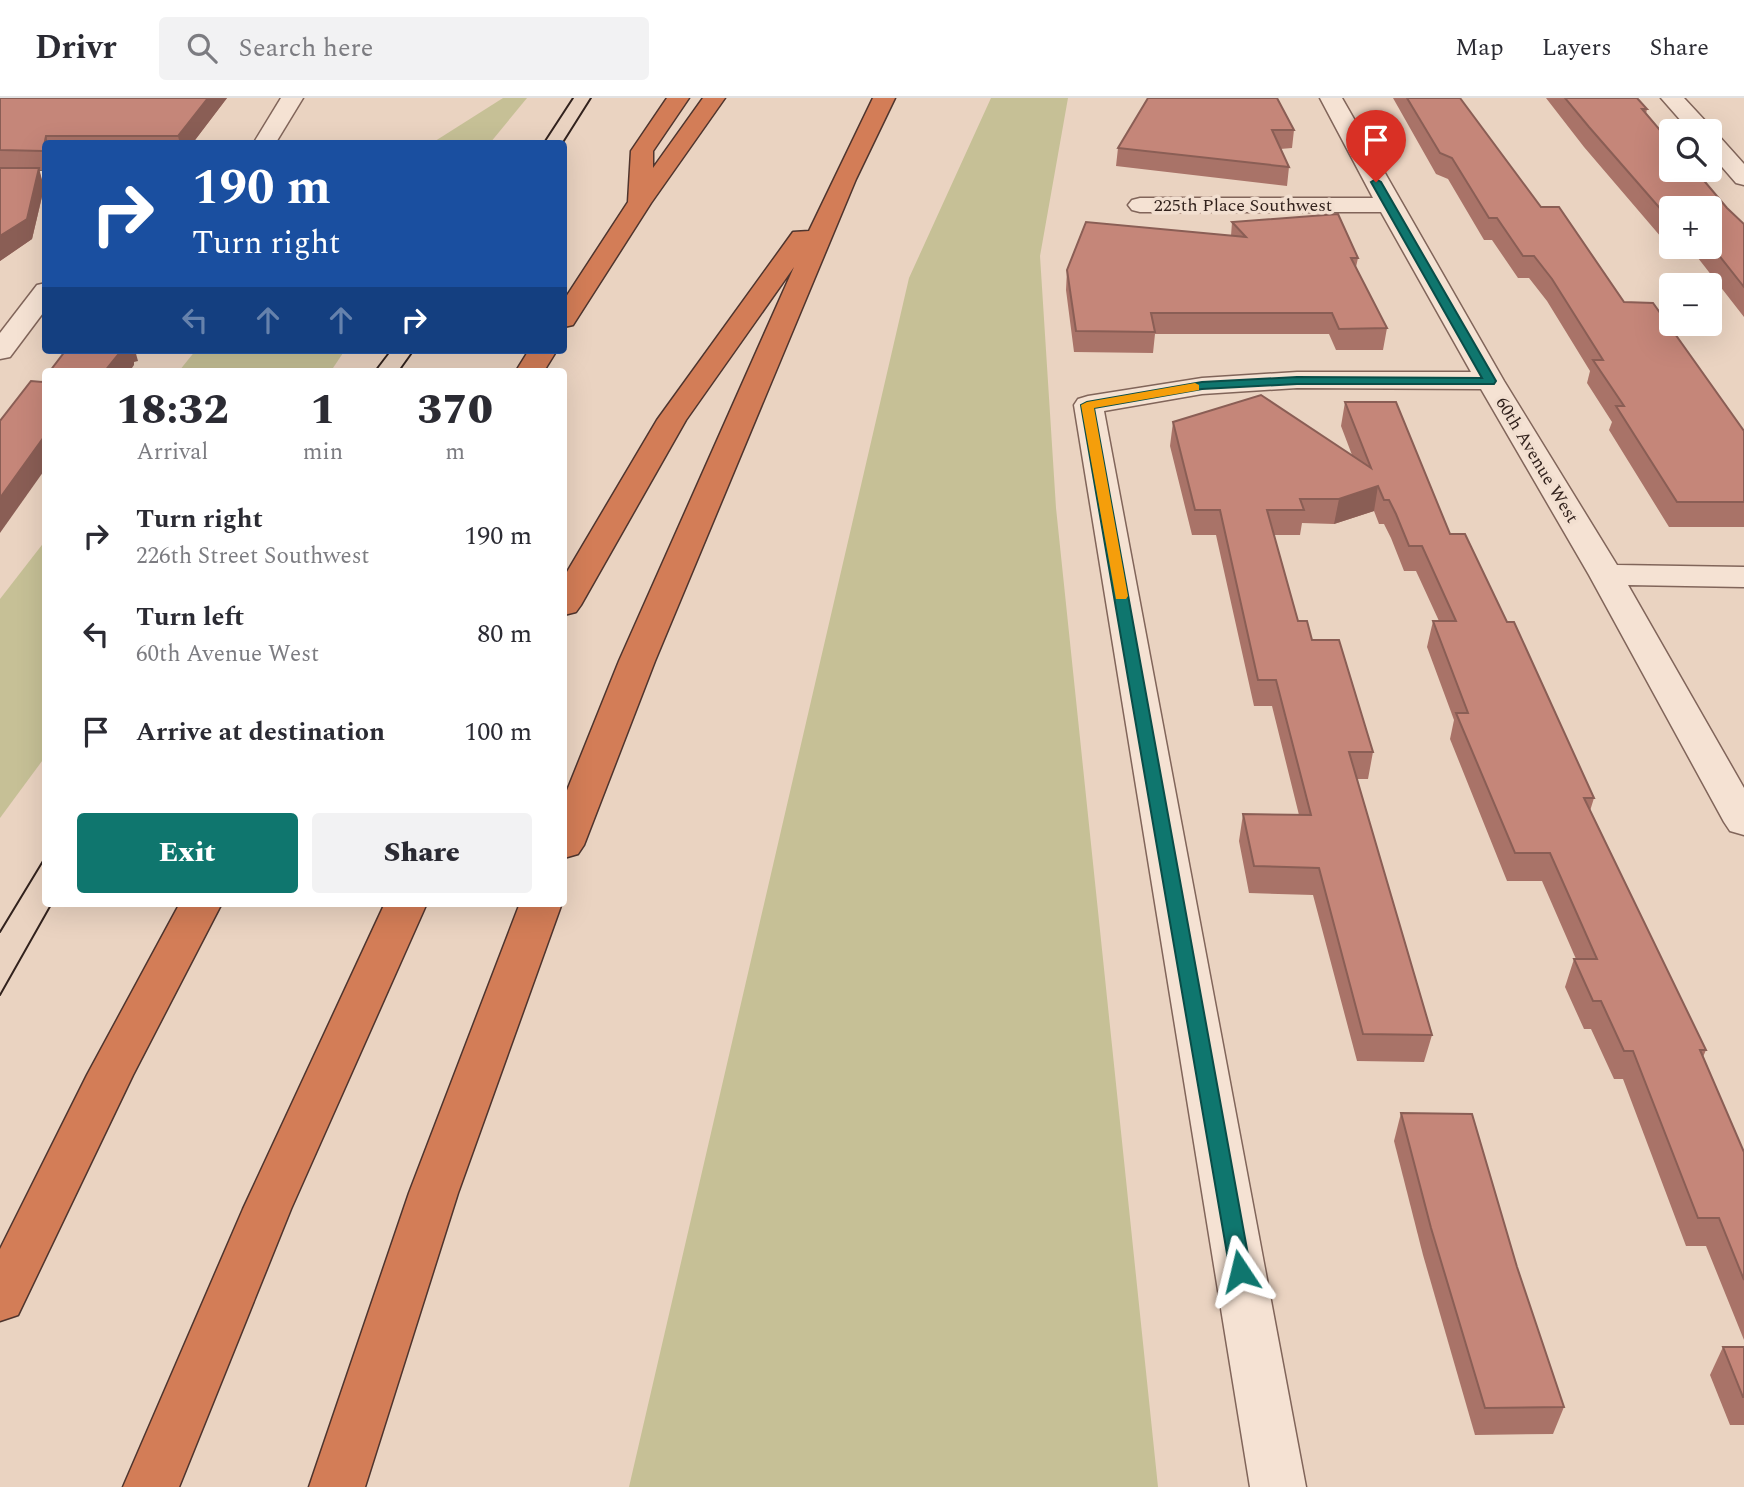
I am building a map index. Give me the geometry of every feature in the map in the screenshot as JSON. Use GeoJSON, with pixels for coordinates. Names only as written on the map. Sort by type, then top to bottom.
{"type":"FeatureCollection","features":[{"type":"Feature","properties":{"kind":"highway"},"geometry":{"type":"LineString","coordinates":[[640,202],[642,150],[678,98]]}},
{"type":"Feature","properties":{"kind":"highway"},"geometry":{"type":"LineString","coordinates":[[567,314],[640,202],[713,98]]}},
{"type":"Feature","properties":{"kind":"highway"},"geometry":{"type":"LineString","coordinates":[[567,601],[672,420],[844,179],[893,103]]}},
{"type":"Feature","properties":{"kind":"highway"},"geometry":{"type":"LineString","coordinates":[[567,837],[637,661],[844,179]]}},
{"type":"Feature","properties":{"kind":"highway"},"geometry":{"type":"LineString","coordinates":[[0,1300],[110,1075],[199,907]]}},
{"type":"Feature","properties":{"kind":"highway"},"geometry":{"type":"LineString","coordinates":[[151,1487],[267,1209],[404,907]]}},
{"type":"Feature","properties":{"kind":"highway"},"geometry":{"type":"LineString","coordinates":[[337,1487],[368,1387],[470,1087],[539,907]]}},
{"type":"Feature","properties":{"kind":"street"},"geometry":{"type":"LineString","coordinates":[[266,140],[292,98]]}},
{"type":"Feature","properties":{"kind":"street","name":"60th Avenue West"},"geometry":{"type":"LineString","coordinates":[[1331,98],[1389,205],[1606,575],[1744,822]]}},
{"type":"Feature","properties":{"kind":"street"},"geometry":{"type":"LineString","coordinates":[[1672,98],[1691,119]]}},
{"type":"Feature","properties":{"kind":"street"},"geometry":{"type":"LineString","coordinates":[[1722,153],[1744,177]]}},
{"type":"Feature","properties":{"kind":"street"},"geometry":{"type":"LineString","coordinates":[[0,178],[42,178]]}},
{"type":"Feature","properties":{"kind":"street","name":"225th Place Southwest"},"geometry":{"type":"LineString","coordinates":[[1140,205],[1389,205]]}},
{"type":"Feature","properties":{"kind":"street"},"geometry":{"type":"LineString","coordinates":[[3,342],[42,296]]}},
{"type":"Feature","properties":{"kind":"street"},"geometry":{"type":"LineString","coordinates":[[1278,1487],[1087,405],[1216,385],[1297,380],[1490,381]]}},
{"type":"Feature","properties":{"kind":"street"},"geometry":{"type":"LineString","coordinates":[[1606,575],[1744,577]]}},
{"type":"Feature","properties":{"kind":"shaded area"},"geometry":{"type":"Polygon","coordinates":[[[503,98],[527,98],[492,140],[437,140],[503,98]]]}},
{"type":"Feature","properties":{"kind":"shaded area"},"geometry":{"type":"Polygon","coordinates":[[[991,98],[1068,98],[1040,256],[1056,508],[1158,1487],[629,1487],[909,278],[991,98]]]}},
{"type":"Feature","properties":{"kind":"shaded area"},"geometry":{"type":"Polygon","coordinates":[[[193,354],[342,354],[333,368],[181,368],[193,354]]]}},
{"type":"Feature","properties":{"kind":"shaded area"},"geometry":{"type":"Polygon","coordinates":[[[42,545],[42,761],[0,818],[0,599],[42,545]]]}},
{"type":"Feature","properties":{"kind":"building"},"geometry":{"type":"Polygon","coordinates":[[[0,98],[208,98],[178,136],[46,136],[45,140],[42,140],[42,151],[0,150],[0,98]]]}},
{"type":"Feature","properties":{"kind":"building"},"geometry":{"type":"Polygon","coordinates":[[[1148,98],[1277,98],[1294,130],[1272,130],[1289,167],[1118,148],[1148,98]]]}},
{"type":"Feature","properties":{"kind":"building"},"geometry":{"type":"Polygon","coordinates":[[[1407,98],[1460,98],[1541,207],[1559,207],[1624,302],[1653,303],[1659,311],[1659,336],[1676,336],[1744,431],[1744,502],[1677,502],[1616,406],[1624,406],[1593,360],[1603,360],[1552,279],[1534,256],[1523,256],[1497,218],[1489,218],[1452,158],[1440,153],[1407,98]]]}},
{"type":"Feature","properties":{"kind":"building"},"geometry":{"type":"Polygon","coordinates":[[[1565,98],[1637,98],[1647,109],[1642,109],[1659,129],[1659,182],[1705,182],[1717,196],[1659,196],[1659,207],[1565,98]]]}},
{"type":"Feature","properties":{"kind":"building"},"geometry":{"type":"Polygon","coordinates":[[[0,168],[39,168],[27,219],[0,236],[0,168]]]}},
{"type":"Feature","properties":{"kind":"building"},"geometry":{"type":"Polygon","coordinates":[[[1722,202],[1744,224],[1744,287],[1722,259],[1722,202]]]}},
{"type":"Feature","properties":{"kind":"building"},"geometry":{"type":"Polygon","coordinates":[[[1338,214],[1358,258],[1351,258],[1387,328],[1339,329],[1332,313],[1151,313],[1155,332],[1076,331],[1067,270],[1086,222],[1246,237],[1232,222],[1338,214]]]}},
{"type":"Feature","properties":{"kind":"building"},"geometry":{"type":"Polygon","coordinates":[[[63,354],[119,354],[107,368],[52,368],[63,354]]]}},
{"type":"Feature","properties":{"kind":"building"},"geometry":{"type":"Polygon","coordinates":[[[31,381],[42,382],[42,440],[0,498],[0,421],[31,381]]]}},
{"type":"Feature","properties":{"kind":"building"},"geometry":{"type":"Polygon","coordinates":[[[1261,395],[1371,468],[1345,402],[1396,402],[1450,534],[1465,534],[1507,622],[1514,622],[1594,798],[1584,798],[1706,1050],[1700,1050],[1744,1152],[1744,1280],[1719,1218],[1698,1218],[1633,1051],[1624,1051],[1601,1001],[1593,1001],[1574,959],[1597,959],[1550,853],[1515,853],[1456,713],[1468,713],[1433,621],[1456,621],[1422,546],[1409,546],[1389,500],[1384,500],[1378,486],[1339,499],[1300,499],[1304,510],[1267,510],[1298,621],[1307,621],[1312,640],[1339,640],[1373,752],[1349,752],[1432,1035],[1363,1034],[1319,868],[1254,866],[1243,814],[1311,815],[1276,680],[1258,680],[1220,510],[1195,510],[1173,422],[1261,395]]]}},
{"type":"Feature","properties":{"kind":"building"},"geometry":{"type":"Polygon","coordinates":[[[1401,1113],[1472,1114],[1517,1267],[1564,1407],[1485,1408],[1431,1228],[1401,1113]]]}},
{"type":"Feature","properties":{"kind":"building"},"geometry":{"type":"Polygon","coordinates":[[[1723,1347],[1744,1347],[1744,1397],[1743,1397],[1723,1347]]]}},
{"type":"Feature","properties":{"kind":"tram line"},"geometry":{"type":"LineString","coordinates":[[546,140],[573,98]]}},
{"type":"Feature","properties":{"kind":"tram line"},"geometry":{"type":"LineString","coordinates":[[565,140],[591,98]]}},
{"type":"Feature","properties":{"kind":"tram line"},"geometry":{"type":"LineString","coordinates":[[377,368],[388,354]]}},
{"type":"Feature","properties":{"kind":"tram line"},"geometry":{"type":"LineString","coordinates":[[401,368],[411,354]]}},
{"type":"Feature","properties":{"kind":"tram line"},"geometry":{"type":"LineString","coordinates":[[0,932],[42,863]]}},
{"type":"Feature","properties":{"kind":"tram line"},"geometry":{"type":"LineString","coordinates":[[0,995],[50,907]]}},
{"type":"Feature","properties":{"kind":"slow traffic"},"geometry":{"type":"LineString","coordinates":[[1121,596],[1087,405],[1195,387]]}},
{"type":"Feature","properties":{"kind":"route"},"geometry":{"type":"LineString","coordinates":[[1240,1271],[1087,405],[1202,386],[1297,380],[1490,381],[1376,182]]}}]}
